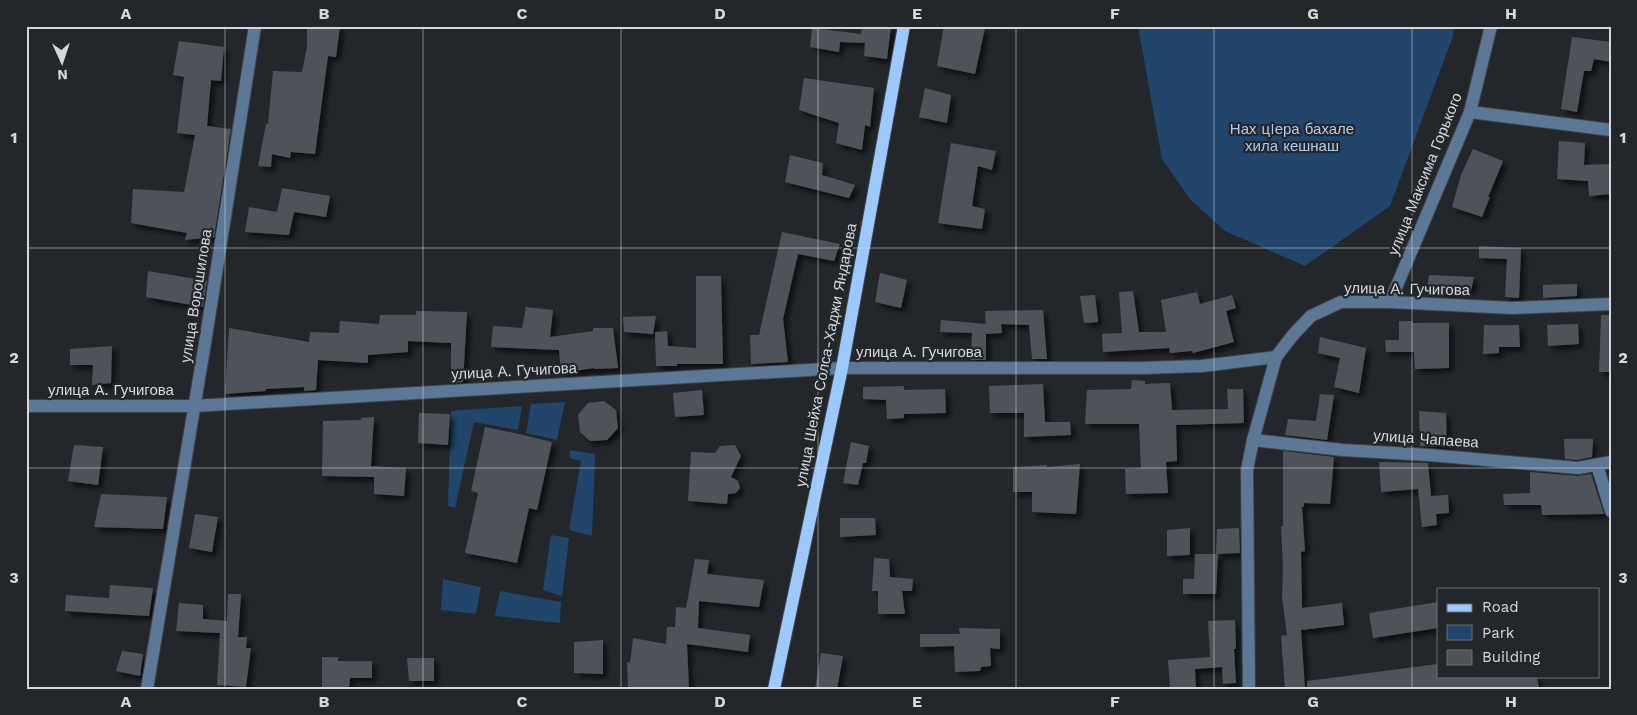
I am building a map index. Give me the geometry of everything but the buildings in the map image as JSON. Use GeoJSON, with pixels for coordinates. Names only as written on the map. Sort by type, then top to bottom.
{"type":"FeatureCollection","features":[{"type":"Feature","properties":{"kind":"main road","name":"улица Шейха Солса-Хаджи Яндарова"},"geometry":{"type":"LineString","coordinates":[[774,689],[842,368],[904,26]]}},
{"type":"Feature","properties":{"kind":"street","name":"улица Ворошилова"},"geometry":{"type":"LineString","coordinates":[[148,689],[254,26]]}},
{"type":"Feature","properties":{"kind":"street","name":"улица Максима Горького"},"geometry":{"type":"LineString","coordinates":[[1390,302],[1470,112],[1491,26]]}},
{"type":"Feature","properties":{"kind":"street"},"geometry":{"type":"LineString","coordinates":[[1470,112],[1611,130]]}},
{"type":"Feature","properties":{"kind":"street","name":"улица А. Гучигова"},"geometry":{"type":"LineString","coordinates":[[26,406],[194,406],[842,368],[1142,368],[1202,366],[1276,357],[1311,316],[1341,302],[1390,302],[1512,308],[1611,304]]}},
{"type":"Feature","properties":{"kind":"street"},"geometry":{"type":"LineString","coordinates":[[1249,689],[1247,470],[1253,440],[1276,357]]}},
{"type":"Feature","properties":{"kind":"street","name":"улица Чапаева"},"geometry":{"type":"LineString","coordinates":[[1253,440],[1343,450],[1429,455],[1578,468],[1611,462]]}},
{"type":"Feature","properties":{"kind":"street"},"geometry":{"type":"LineString","coordinates":[[1597,465],[1611,511]]}},
{"type":"Feature","properties":{"kind":"green space","name":"Нах цIера бахале хила кешнаш"},"geometry":{"type":"Polygon","coordinates":[[[1138,26],[1454,26],[1453,36],[1390,206],[1305,266],[1225,231],[1190,199],[1162,159],[1138,26]]]}},
{"type":"Feature","properties":{"kind":"green space"},"geometry":{"type":"Polygon","coordinates":[[[565,402],[557,440],[526,433],[531,404],[565,402]]]}},
{"type":"Feature","properties":{"kind":"green space"},"geometry":{"type":"Polygon","coordinates":[[[522,406],[518,430],[474,422],[455,508],[448,506],[451,411],[522,406]]]}},
{"type":"Feature","properties":{"kind":"green space"},"geometry":{"type":"Polygon","coordinates":[[[570,450],[595,454],[592,536],[569,530],[581,461],[569,458],[570,450]]]}},
{"type":"Feature","properties":{"kind":"green space"},"geometry":{"type":"Polygon","coordinates":[[[551,535],[569,538],[562,596],[543,590],[551,535]]]}},
{"type":"Feature","properties":{"kind":"green space"},"geometry":{"type":"Polygon","coordinates":[[[443,579],[481,587],[476,614],[441,610],[443,579]]]}},
{"type":"Feature","properties":{"kind":"green space"},"geometry":{"type":"Polygon","coordinates":[[[500,591],[561,602],[560,623],[495,616],[500,591]]]}}]}
